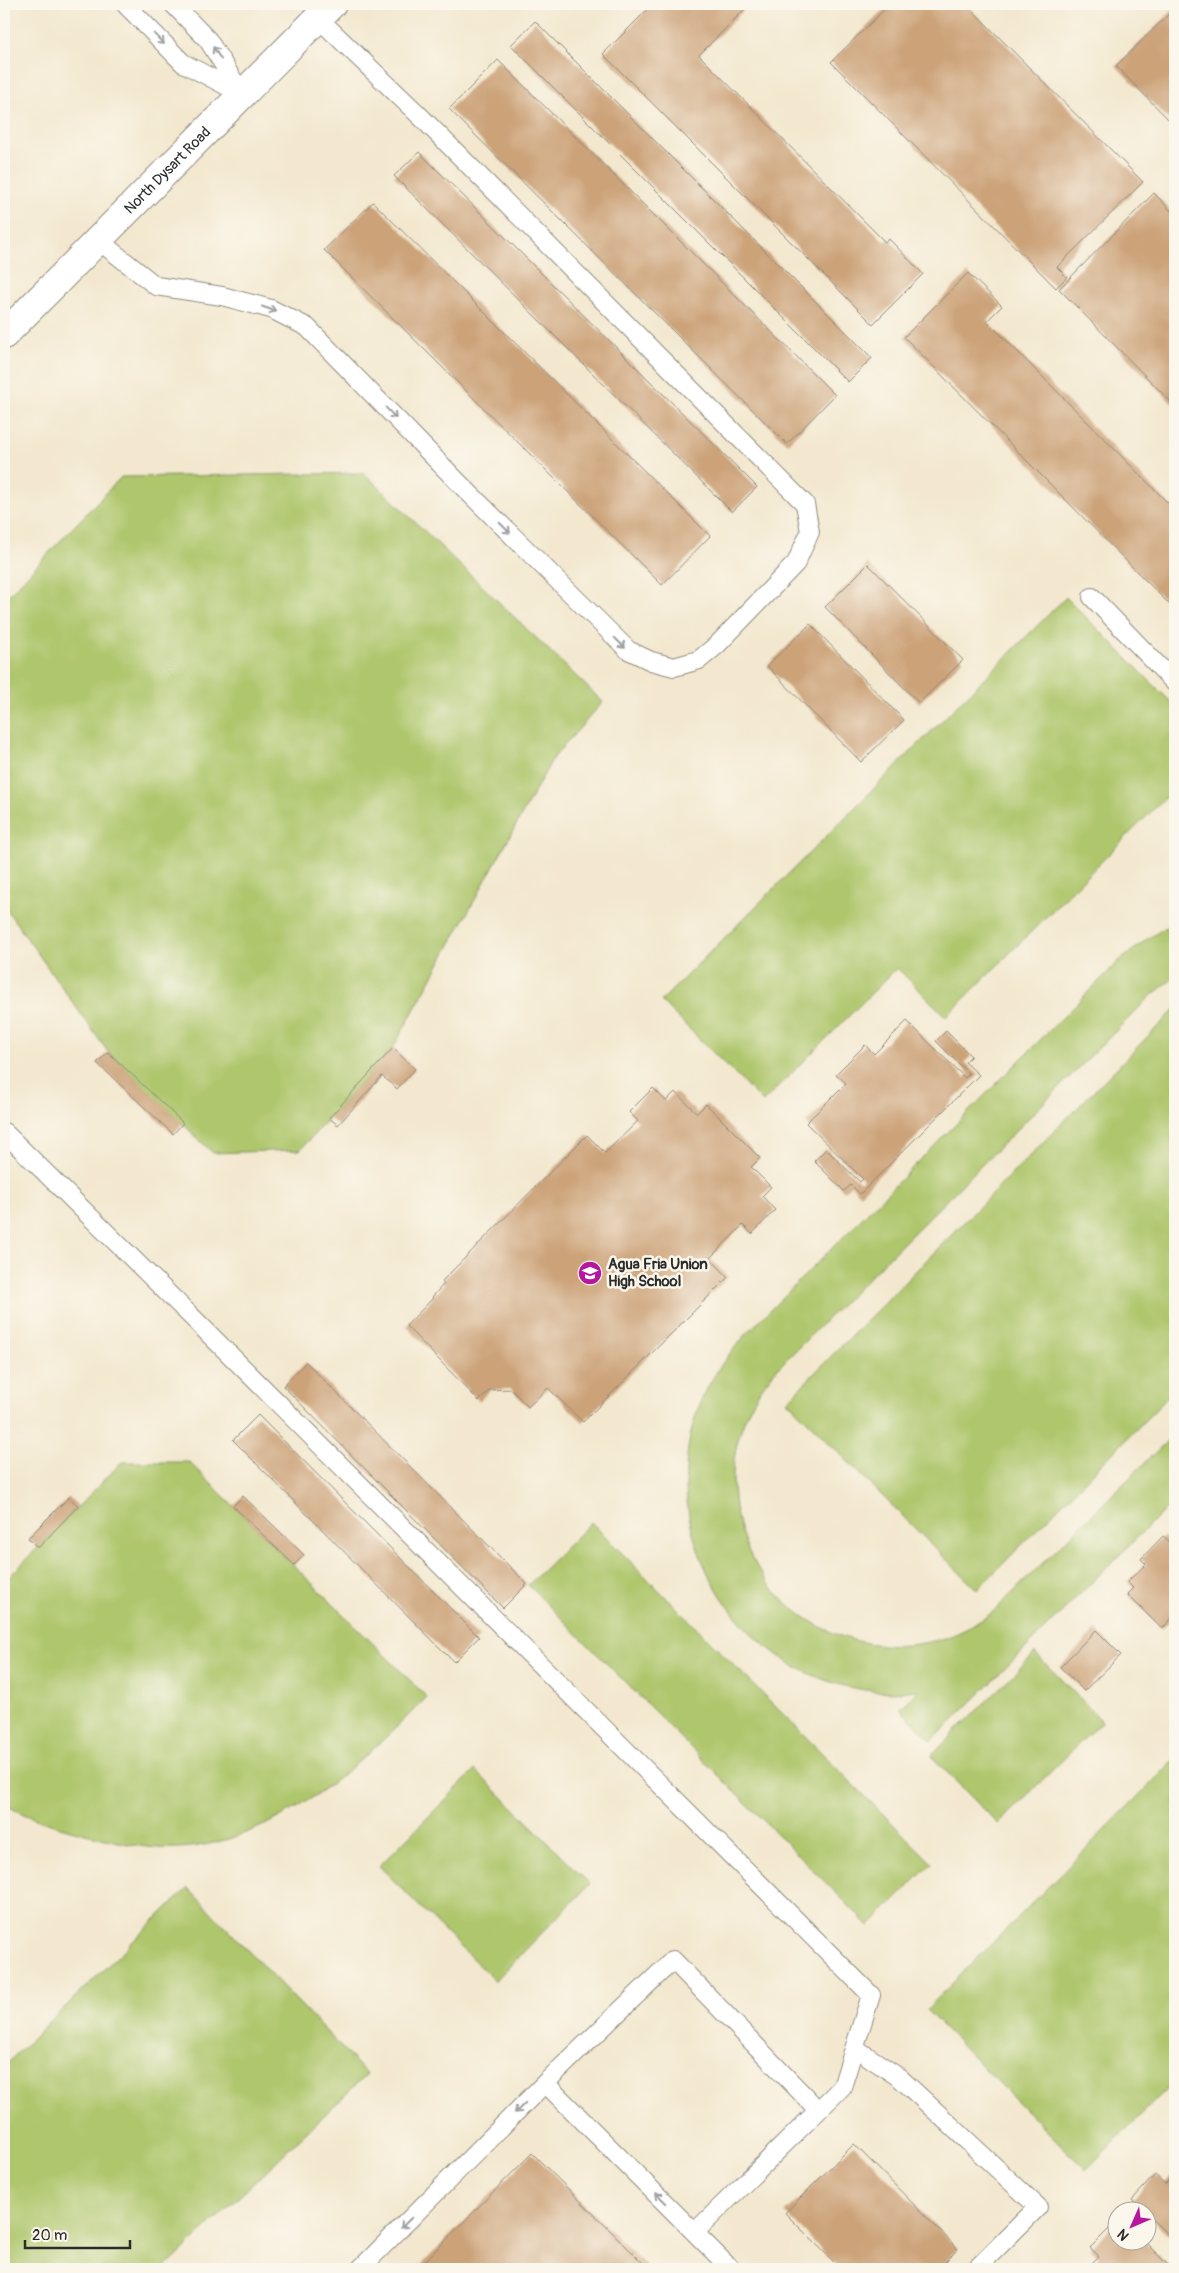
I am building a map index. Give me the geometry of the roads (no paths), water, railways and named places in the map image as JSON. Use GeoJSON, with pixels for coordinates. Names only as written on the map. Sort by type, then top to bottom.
{"type":"FeatureCollection","features":[{"type":"Feature","properties":{"kind":"main road","name":"North Dysart Road"},"geometry":{"type":"LineString","coordinates":[[4,335],[325,11]]}},
{"type":"Feature","properties":{"kind":"lane"},"geometry":{"type":"LineString","coordinates":[[125,4],[183,63],[242,94]]}},
{"type":"Feature","properties":{"kind":"lane"},"geometry":{"type":"LineString","coordinates":[[172,4],[208,40],[242,94]]}},
{"type":"Feature","properties":{"kind":"lane"},"geometry":{"type":"LineString","coordinates":[[98,240],[156,286],[222,296],[271,308],[307,327],[458,482],[628,650],[651,661],[674,667],[699,660],[717,645],[796,563],[810,532],[805,504],[421,117],[325,11]]}},
{"type":"Feature","properties":{"kind":"lane"},"geometry":{"type":"LineString","coordinates":[[1092,597],[1175,683]]}},
{"type":"Feature","properties":{"kind":"lane"},"geometry":{"type":"LineString","coordinates":[[4,1132],[871,1995],[842,2086],[695,2232]]}},
{"type":"Feature","properties":{"kind":"lane"},"geometry":{"type":"LineString","coordinates":[[360,2269],[545,2084],[673,1960],[818,2110]]}},
{"type":"Feature","properties":{"kind":"lane"},"geometry":{"type":"LineString","coordinates":[[855,2048],[900,2078],[1038,2207],[976,2269]]}},
{"type":"Feature","properties":{"kind":"lane"},"geometry":{"type":"LineString","coordinates":[[545,2084],[730,2269]]}},
{"type":"Feature","properties":{"kind":"place","name":"Agua Fria Union High School"},"geometry":{"type":"Point","coordinates":[590,1273]}}]}
